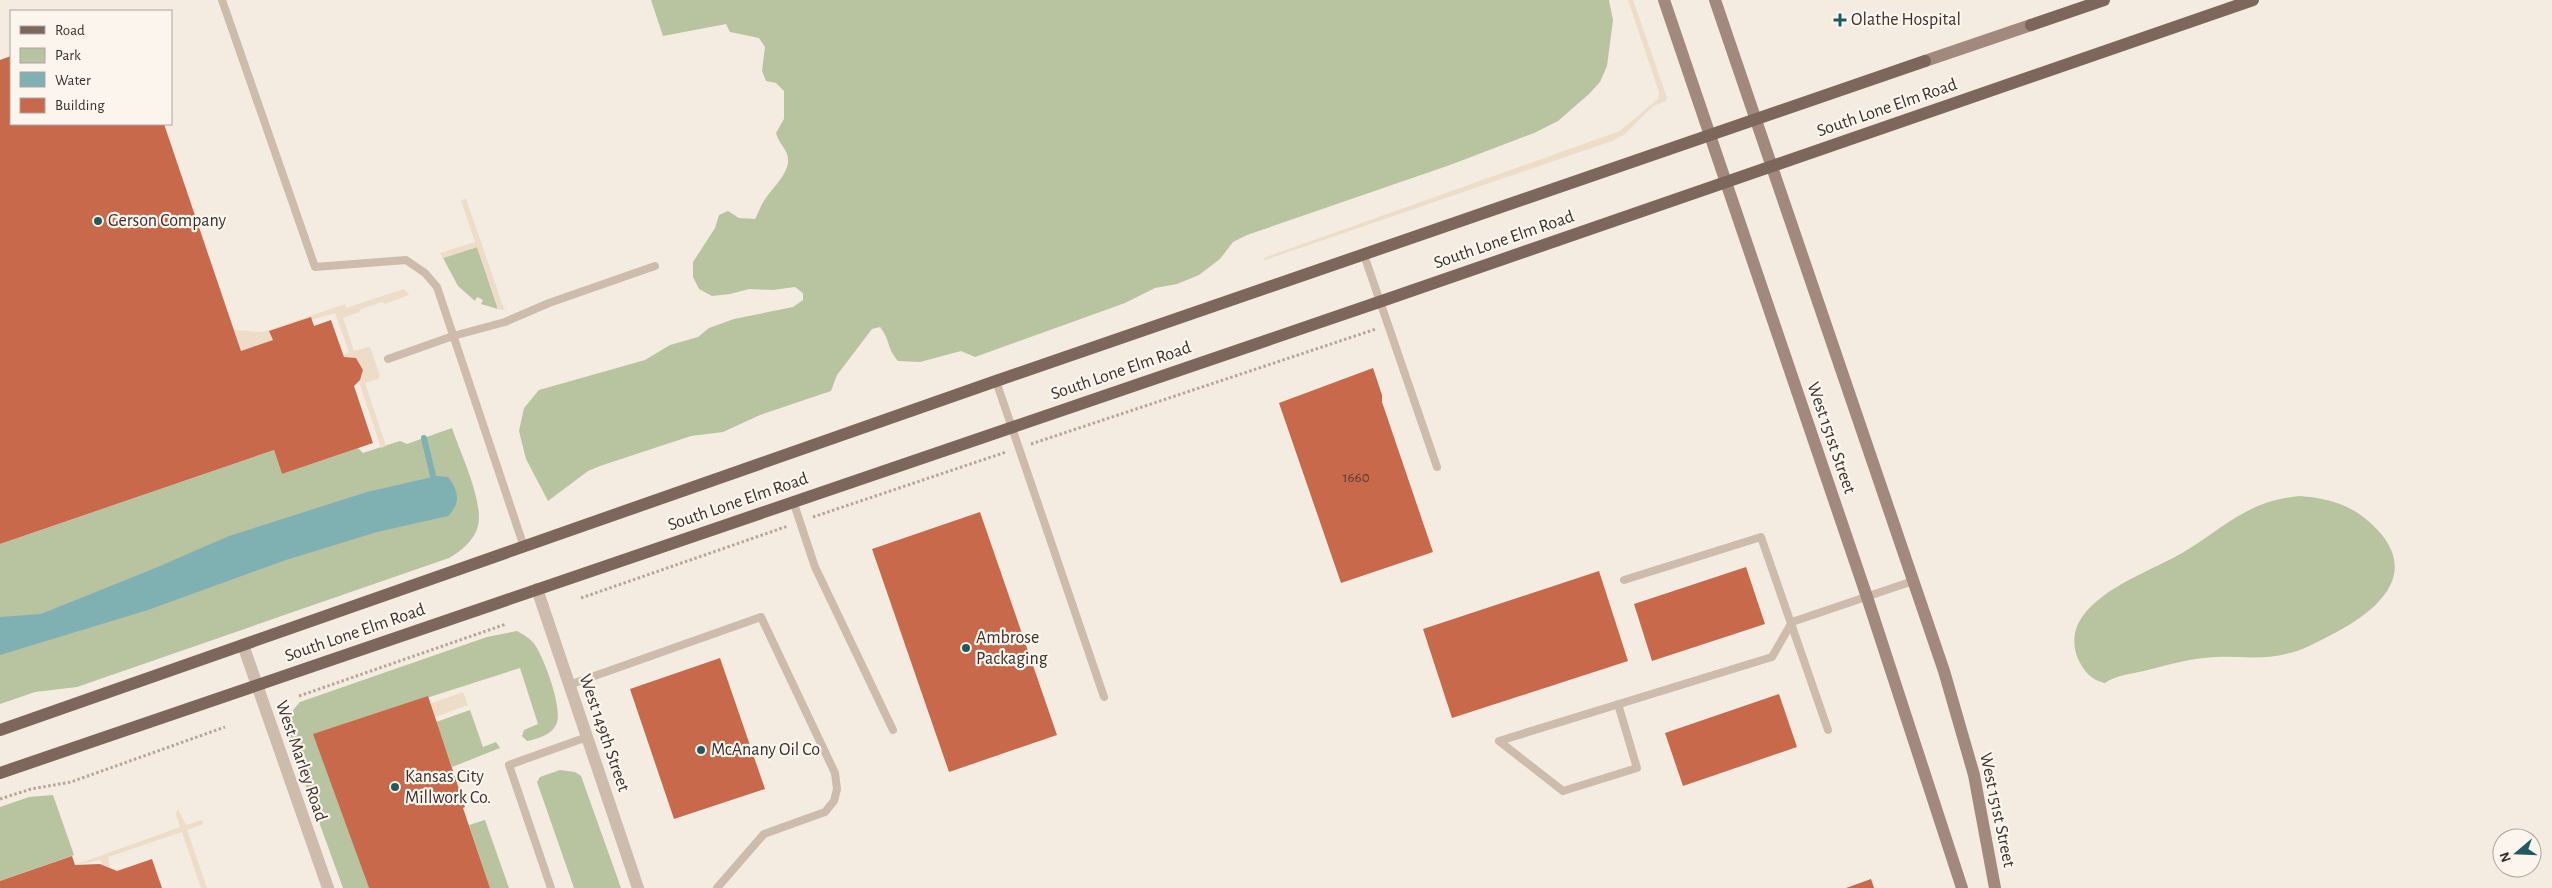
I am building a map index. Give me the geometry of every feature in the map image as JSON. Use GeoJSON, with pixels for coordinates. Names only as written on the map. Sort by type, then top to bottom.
{"type":"FeatureCollection","features":[{"type":"Feature","properties":{"kind":"main road","name":"South Lone Elm Road"},"geometry":{"type":"LineString","coordinates":[[2031,25],[2104,0]]}},
{"type":"Feature","properties":{"kind":"main road","name":"South Lone Elm Road"},"geometry":{"type":"LineString","coordinates":[[0,773],[1379,302],[2253,0]]}},
{"type":"Feature","properties":{"kind":"main road","name":"South Lone Elm Road"},"geometry":{"type":"LineString","coordinates":[[0,730],[996,381],[1925,61]]}},
{"type":"Feature","properties":{"kind":"street","name":"West 151st Street"},"geometry":{"type":"LineString","coordinates":[[1664,0],[1867,597],[1962,888]]}},
{"type":"Feature","properties":{"kind":"street","name":"West 151st Street"},"geometry":{"type":"LineString","coordinates":[[1715,0],[1944,671],[1974,775],[1996,888]]}},
{"type":"Feature","properties":{"kind":"street","name":"South Lone Elm Road"},"geometry":{"type":"LineString","coordinates":[[1925,61],[2031,25]]}},
{"type":"Feature","properties":{"kind":"street","name":"West 149th Street"},"geometry":{"type":"LineString","coordinates":[[537,589],[638,888]]}},
{"type":"Feature","properties":{"kind":"street","name":"West Marley Road"},"geometry":{"type":"LineString","coordinates":[[243,645],[328,888]]}},
{"type":"Feature","properties":{"kind":"lane"},"geometry":{"type":"LineString","coordinates":[[222,0],[314,267],[406,260],[425,273],[436,287],[524,547]]}},
{"type":"Feature","properties":{"kind":"lane"},"geometry":{"type":"LineString","coordinates":[[1364,255],[1436,467]]}},
{"type":"Feature","properties":{"kind":"lane"},"geometry":{"type":"LineString","coordinates":[[388,359],[453,336],[505,322],[549,302],[655,266]]}},
{"type":"Feature","properties":{"kind":"lane"},"geometry":{"type":"LineString","coordinates":[[996,381],[1010,427],[1104,697]]}},
{"type":"Feature","properties":{"kind":"lane"},"geometry":{"type":"LineString","coordinates":[[793,501],[815,567],[893,730]]}},
{"type":"Feature","properties":{"kind":"lane"},"geometry":{"type":"LineString","coordinates":[[1624,580],[1761,537],[1828,730]]}},
{"type":"Feature","properties":{"kind":"lane"},"geometry":{"type":"LineString","coordinates":[[1618,704],[1637,768],[1563,790],[1499,741],[1618,704],[1772,657],[1792,622],[1914,581]]}},
{"type":"Feature","properties":{"kind":"lane"},"geometry":{"type":"LineString","coordinates":[[569,685],[761,617],[835,773],[837,788],[834,801],[825,812],[764,834],[717,888]]}},
{"type":"Feature","properties":{"kind":"lane"},"geometry":{"type":"LineString","coordinates":[[551,888],[509,765],[587,737]]}},
{"type":"Feature","properties":{"kind":"path"},"geometry":{"type":"LineString","coordinates":[[581,598],[1018,448],[1387,326]]}},
{"type":"Feature","properties":{"kind":"path"},"geometry":{"type":"LineString","coordinates":[[299,696],[506,624]]}},
{"type":"Feature","properties":{"kind":"path"},"geometry":{"type":"LineString","coordinates":[[0,799],[31,789],[71,782],[225,727]]}},
{"type":"Feature","properties":{"kind":"green space"},"geometry":{"type":"Polygon","coordinates":[[[651,0],[1609,0],[1613,20],[1607,66],[1600,82],[1558,121],[1534,133],[1450,165],[1247,235],[1233,242],[1220,259],[1199,275],[1177,284],[1155,288],[1125,303],[975,357],[961,351],[920,362],[898,361],[880,327],[872,329],[837,375],[831,391],[760,415],[723,432],[691,436],[600,466],[588,471],[548,501],[526,459],[519,431],[524,408],[539,390],[645,360],[670,345],[698,337],[709,328],[734,319],[793,307],[803,300],[803,293],[795,287],[773,290],[749,289],[712,296],[699,289],[693,277],[693,262],[715,228],[719,215],[728,211],[739,218],[755,219],[764,200],[785,172],[788,160],[787,154],[776,133],[784,119],[784,91],[776,83],[766,81],[762,71],[765,47],[759,38],[730,32],[726,24],[663,36],[651,0]]]}},
{"type":"Feature","properties":{"kind":"green space"},"geometry":{"type":"Polygon","coordinates":[[[477,247],[498,309],[481,304],[483,300],[477,297],[475,301],[458,286],[443,258],[477,247]]]}},
{"type":"Feature","properties":{"kind":"green space"},"geometry":{"type":"Polygon","coordinates":[[[452,428],[475,491],[479,516],[478,526],[470,541],[449,558],[77,687],[35,692],[0,704],[0,544],[274,450],[282,474],[358,448],[363,453],[400,441],[407,444],[452,428]]]}},
{"type":"Feature","properties":{"kind":"green space"},"geometry":{"type":"Polygon","coordinates":[[[2300,496],[2327,500],[2352,509],[2367,520],[2384,538],[2393,555],[2395,571],[2390,586],[2380,600],[2366,613],[2350,625],[2304,649],[2292,653],[2268,657],[2197,659],[2124,675],[2105,683],[2096,680],[2085,671],[2078,659],[2074,639],[2080,621],[2092,606],[2108,593],[2182,553],[2251,509],[2265,503],[2300,496]]]}},
{"type":"Feature","properties":{"kind":"green space"},"geometry":{"type":"Polygon","coordinates":[[[517,631],[535,645],[552,684],[558,718],[554,728],[543,736],[527,741],[522,736],[524,730],[538,724],[520,668],[314,734],[369,888],[343,888],[287,734],[289,720],[294,709],[300,702],[487,637],[517,631]]]}},
{"type":"Feature","properties":{"kind":"green space"},"geometry":{"type":"Polygon","coordinates":[[[470,710],[483,747],[496,742],[500,748],[452,767],[436,722],[470,710]]]}},
{"type":"Feature","properties":{"kind":"green space"},"geometry":{"type":"Polygon","coordinates":[[[560,770],[575,772],[581,776],[621,888],[574,888],[537,782],[540,777],[560,770]]]}},
{"type":"Feature","properties":{"kind":"green space"},"geometry":{"type":"Polygon","coordinates":[[[53,795],[74,855],[0,881],[0,807],[29,797],[53,795]]]}},
{"type":"Feature","properties":{"kind":"green space"},"geometry":{"type":"Polygon","coordinates":[[[485,820],[509,888],[490,888],[469,825],[485,820]]]}},
{"type":"Feature","properties":{"kind":"shaded area"},"geometry":{"type":"Polygon","coordinates":[[[1628,0],[1633,0],[1667,98],[1666,101],[1653,106],[1625,134],[1612,141],[1265,260],[1264,258],[1620,131],[1658,99],[1659,92],[1628,0]]]}},
{"type":"Feature","properties":{"kind":"shaded area"},"geometry":{"type":"Polygon","coordinates":[[[466,199],[505,310],[498,309],[477,247],[443,258],[440,253],[475,242],[461,200],[466,199]]]}},
{"type":"Feature","properties":{"kind":"shaded area"},"geometry":{"type":"Polygon","coordinates":[[[404,289],[409,295],[385,304],[382,302],[361,309],[359,312],[343,318],[354,351],[370,347],[380,376],[378,379],[365,383],[386,446],[381,448],[359,382],[363,370],[356,358],[344,357],[343,355],[349,352],[335,313],[270,332],[273,340],[241,351],[234,330],[263,332],[345,304],[346,308],[404,289]]]}},
{"type":"Feature","properties":{"kind":"shaded area"},"geometry":{"type":"Polygon","coordinates":[[[463,692],[468,705],[435,717],[430,704],[463,692]]]}},
{"type":"Feature","properties":{"kind":"shaded area"},"geometry":{"type":"Polygon","coordinates":[[[178,809],[186,825],[202,820],[203,824],[187,830],[207,888],[201,888],[182,832],[108,857],[110,868],[102,864],[100,860],[75,865],[180,827],[176,814],[178,809]]]}},
{"type":"Feature","properties":{"kind":"water"},"geometry":{"type":"Polygon","coordinates":[[[437,476],[448,477],[456,492],[457,502],[448,516],[377,532],[286,560],[148,610],[0,655],[0,617],[41,614],[229,536],[367,492],[437,476]]]}},
{"type":"Feature","properties":{"kind":"building","name":"Gerson Company"},"geometry":{"type":"Polygon","coordinates":[[[10,56],[10,125],[164,125],[241,351],[273,340],[269,331],[311,317],[314,326],[331,320],[344,357],[356,358],[363,370],[360,380],[354,386],[373,443],[282,474],[274,450],[0,544],[0,60],[10,56]]]}},
{"type":"Feature","properties":{"kind":"building"},"geometry":{"type":"Polygon","coordinates":[[[1373,368],[1382,395],[1382,402],[1433,552],[1341,583],[1279,403],[1373,368]]]}},
{"type":"Feature","properties":{"kind":"building","name":"Ambrose Packaging"},"geometry":{"type":"Polygon","coordinates":[[[980,512],[1057,735],[949,772],[872,549],[980,512]]]}},
{"type":"Feature","properties":{"kind":"building"},"geometry":{"type":"Polygon","coordinates":[[[1746,567],[1765,624],[1652,661],[1634,604],[1746,567]]]}},
{"type":"Feature","properties":{"kind":"building"},"geometry":{"type":"Polygon","coordinates":[[[1599,571],[1628,661],[1452,718],[1423,629],[1599,571]]]}},
{"type":"Feature","properties":{"kind":"building","name":"McAnany Oil Co"},"geometry":{"type":"Polygon","coordinates":[[[720,658],[765,789],[674,819],[630,689],[720,658]]]}},
{"type":"Feature","properties":{"kind":"building"},"geometry":{"type":"Polygon","coordinates":[[[1779,694],[1797,747],[1683,786],[1665,733],[1779,694]]]}},
{"type":"Feature","properties":{"kind":"building","name":"Kansas City Millwork Co."},"geometry":{"type":"Polygon","coordinates":[[[428,696],[490,888],[369,888],[313,734],[428,696]]]}},
{"type":"Feature","properties":{"kind":"building"},"geometry":{"type":"Polygon","coordinates":[[[72,856],[75,865],[100,864],[117,871],[152,859],[162,888],[0,888],[0,881],[72,856]]]}},
{"type":"Feature","properties":{"kind":"building"},"geometry":{"type":"Polygon","coordinates":[[[1871,879],[1874,888],[1846,888],[1871,879]]]}},
{"type":"Feature","properties":{"kind":"waterway"},"geometry":{"type":"LineString","coordinates":[[424,438],[433,476]]}},
{"type":"Feature","properties":{"kind":"place","name":"Olathe Hospital"},"geometry":{"type":"Point","coordinates":[1840,20]}},
{"type":"Feature","properties":{"kind":"place","name":"Gerson Company"},"geometry":{"type":"Point","coordinates":[98,221]}},
{"type":"Feature","properties":{"kind":"place","name":"Ambrose Packaging"},"geometry":{"type":"Point","coordinates":[966,648]}},
{"type":"Feature","properties":{"kind":"place","name":"McAnany Oil Co"},"geometry":{"type":"Point","coordinates":[701,750]}},
{"type":"Feature","properties":{"kind":"place","name":"Kansas City Millwork Co."},"geometry":{"type":"Point","coordinates":[395,787]}}]}
